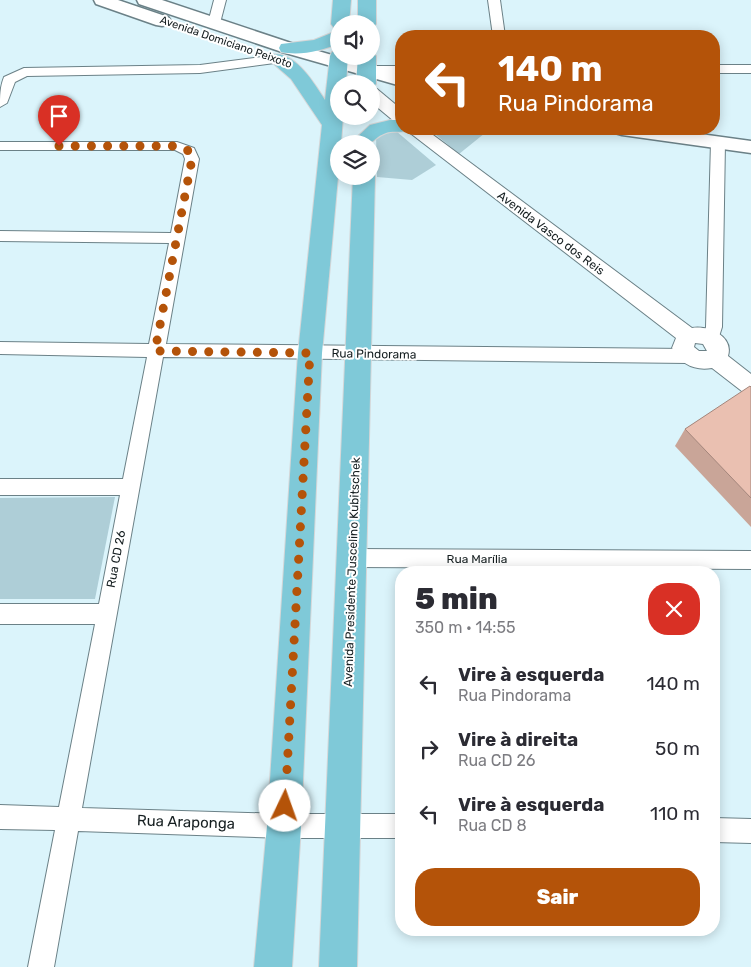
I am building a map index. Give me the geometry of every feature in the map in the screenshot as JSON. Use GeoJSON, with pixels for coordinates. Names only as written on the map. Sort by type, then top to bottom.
{"type":"FeatureCollection","features":[{"type":"Feature","properties":{"kind":"main road","name":"Avenida Domiciano Peixoto"},"geometry":{"type":"LineString","coordinates":[[102,0],[341,71],[366,70],[395,79]]}},
{"type":"Feature","properties":{"kind":"main road","name":"Avenida Domiciano Peixoto"},"geometry":{"type":"LineString","coordinates":[[145,0],[214,23],[282,54]]}},
{"type":"Feature","properties":{"kind":"main road"},"geometry":{"type":"LineString","coordinates":[[341,15],[342,0]]}},
{"type":"Feature","properties":{"kind":"main road"},"geometry":{"type":"LineString","coordinates":[[367,0],[367,15]]}},
{"type":"Feature","properties":{"kind":"main road"},"geometry":{"type":"LineString","coordinates":[[330,41],[282,54],[330,122]]}},
{"type":"Feature","properties":{"kind":"main road"},"geometry":{"type":"LineString","coordinates":[[380,92],[395,95]]}},
{"type":"Feature","properties":{"kind":"main road"},"geometry":{"type":"LineString","coordinates":[[273,967],[284,826],[310,353],[331,125]]}},
{"type":"Feature","properties":{"kind":"main road"},"geometry":{"type":"LineString","coordinates":[[372,135],[380,128],[395,127]]}},
{"type":"Feature","properties":{"kind":"main road"},"geometry":{"type":"LineString","coordinates":[[712,135],[751,135]]}},
{"type":"Feature","properties":{"kind":"main road"},"geometry":{"type":"LineString","coordinates":[[712,135],[751,147]]}},
{"type":"Feature","properties":{"kind":"main road","name":"Avenida Presidente Juscelino Kubitschek"},"geometry":{"type":"LineString","coordinates":[[338,967],[360,354],[364,185]]}},
{"type":"Feature","properties":{"kind":"street"},"geometry":{"type":"LineString","coordinates":[[214,23],[220,0]]}},
{"type":"Feature","properties":{"kind":"street"},"geometry":{"type":"LineString","coordinates":[[494,0],[498,30]]}},
{"type":"Feature","properties":{"kind":"street"},"geometry":{"type":"LineString","coordinates":[[0,103],[9,80],[24,72],[200,69],[282,54]]}},
{"type":"Feature","properties":{"kind":"street"},"geometry":{"type":"LineString","coordinates":[[720,69],[751,69]]}},
{"type":"Feature","properties":{"kind":"street"},"geometry":{"type":"LineString","coordinates":[[366,70],[395,70]]}},
{"type":"Feature","properties":{"kind":"street"},"geometry":{"type":"LineString","coordinates":[[380,99],[395,113]]}},
{"type":"Feature","properties":{"kind":"street","name":"Avenida Vasco dos Reis"},"geometry":{"type":"LineString","coordinates":[[422,135],[688,346]]}},
{"type":"Feature","properties":{"kind":"street"},"geometry":{"type":"LineString","coordinates":[[712,135],[713,348]]}},
{"type":"Feature","properties":{"kind":"street","name":"Rua CD 26"},"geometry":{"type":"LineString","coordinates":[[0,146],[177,146],[189,151],[192,159],[41,967]]}},
{"type":"Feature","properties":{"kind":"street"},"geometry":{"type":"LineString","coordinates":[[0,236],[176,238]]}},
{"type":"Feature","properties":{"kind":"street"},"geometry":{"type":"LineString","coordinates":[[688,346],[700,335],[751,386]]}},
{"type":"Feature","properties":{"kind":"street","name":"Rua Pindorama"},"geometry":{"type":"LineString","coordinates":[[0,348],[360,354],[688,346]]}},
{"type":"Feature","properties":{"kind":"street"},"geometry":{"type":"LineString","coordinates":[[0,487],[130,487]]}},
{"type":"Feature","properties":{"kind":"street","name":"Rua Marília"},"geometry":{"type":"LineString","coordinates":[[353,558],[751,560]]}},
{"type":"Feature","properties":{"kind":"street"},"geometry":{"type":"LineString","coordinates":[[0,614],[106,614]]}},
{"type":"Feature","properties":{"kind":"street","name":"Rua Araponga"},"geometry":{"type":"LineString","coordinates":[[0,817],[284,826],[395,826]]}},
{"type":"Feature","properties":{"kind":"street"},"geometry":{"type":"LineString","coordinates":[[720,830],[751,831]]}},
{"type":"Feature","properties":{"kind":"shaded area"},"geometry":{"type":"Polygon","coordinates":[[[395,131],[395,135],[401,135],[436,165],[412,180],[380,177],[380,135],[376,135],[395,131]]]}},
{"type":"Feature","properties":{"kind":"shaded area"},"geometry":{"type":"Polygon","coordinates":[[[436,135],[483,135],[459,154],[436,135]]]}},
{"type":"Feature","properties":{"kind":"shaded area"},"geometry":{"type":"Polygon","coordinates":[[[115,497],[95,599],[0,599],[0,498],[115,497]]]}},
{"type":"Feature","properties":{"kind":"building"},"geometry":{"type":"Polygon","coordinates":[[[751,387],[751,498],[685,429],[751,387]]]}},
{"type":"Feature","properties":{"kind":"route"},"geometry":{"type":"LineString","coordinates":[[59,146],[177,146],[189,151],[192,159],[155,351],[310,353],[285,806]]}}]}
